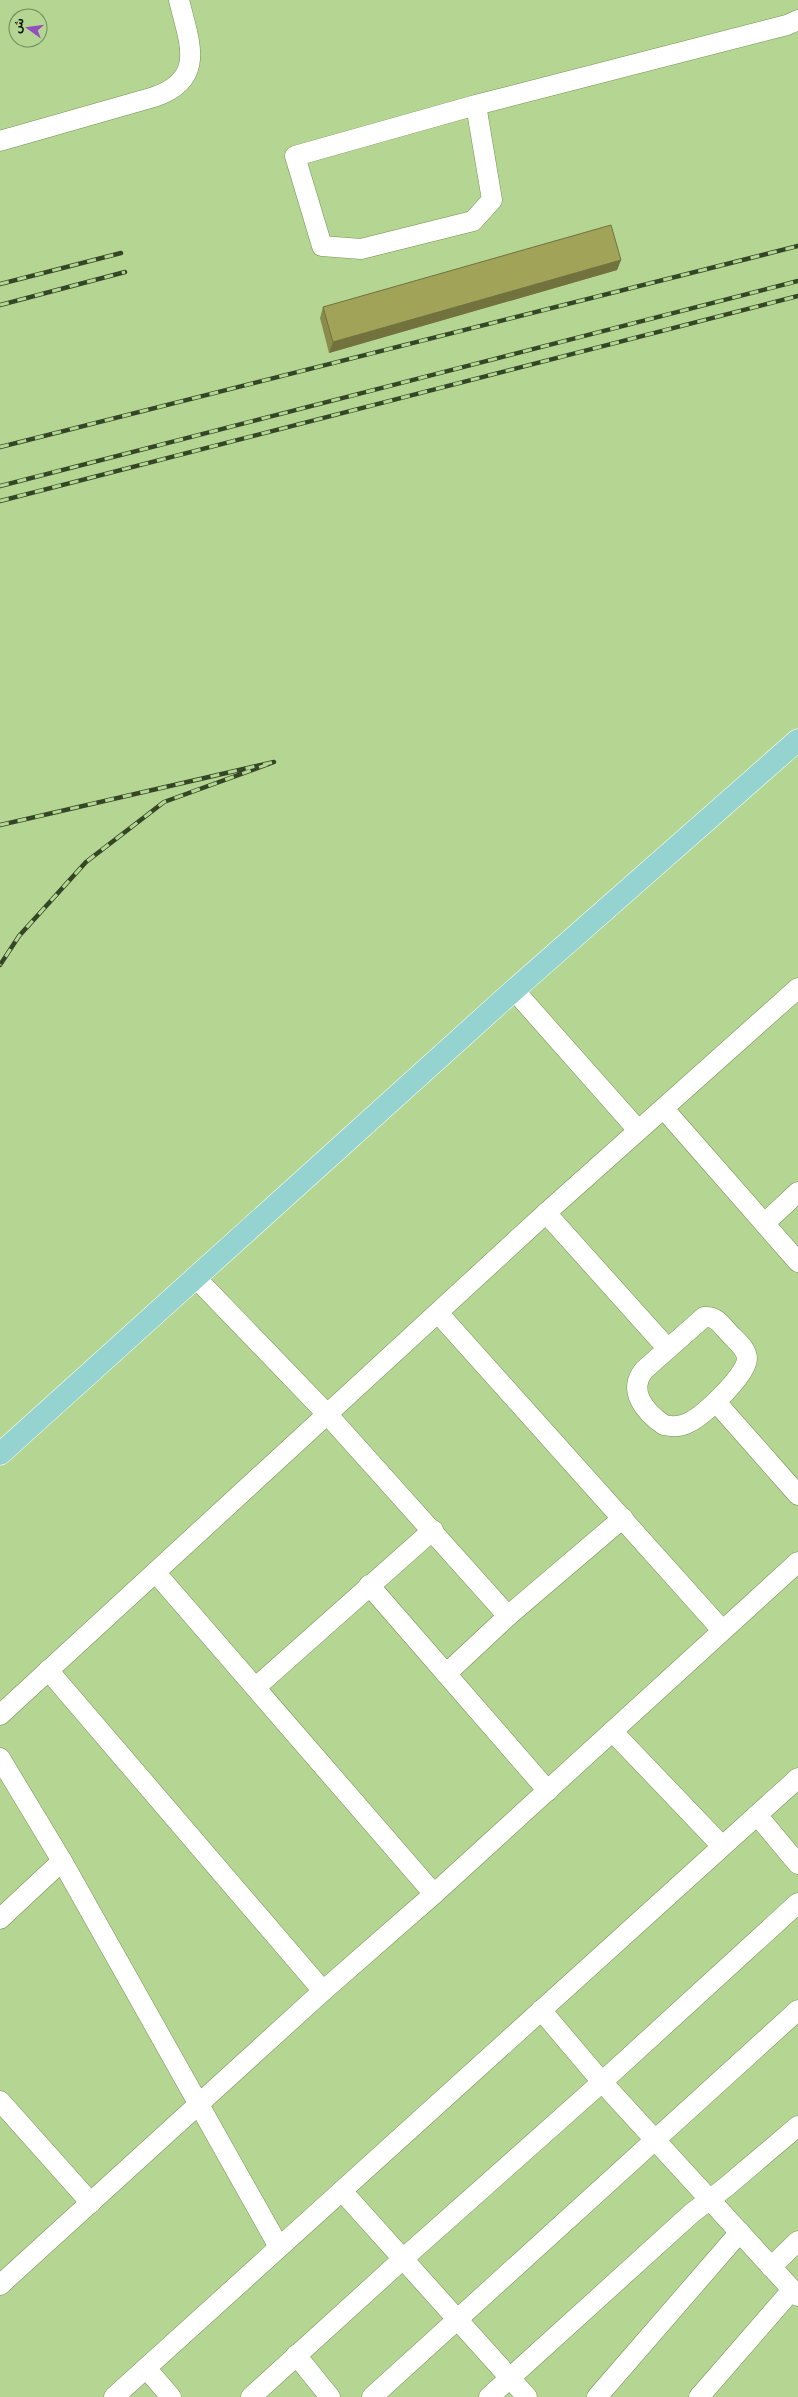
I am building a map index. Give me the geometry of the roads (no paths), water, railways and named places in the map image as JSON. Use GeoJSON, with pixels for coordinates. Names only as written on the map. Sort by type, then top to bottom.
{"type":"FeatureCollection","features":[{"type":"Feature","properties":{"kind":"main road"},"geometry":{"type":"LineString","coordinates":[[0,1454],[514,990],[798,740]]}},
{"type":"Feature","properties":{"kind":"street"},"geometry":{"type":"LineString","coordinates":[[0,141],[154,97],[171,91],[178,86],[188,70],[191,58],[179,0]]}},
{"type":"Feature","properties":{"kind":"street"},"geometry":{"type":"LineString","coordinates":[[476,105],[492,200],[473,222],[361,249],[322,246],[295,156],[476,105],[787,25],[798,20]]}},
{"type":"Feature","properties":{"kind":"street"},"geometry":{"type":"LineString","coordinates":[[0,1715],[439,1314],[546,1213],[798,988]]}},
{"type":"Feature","properties":{"kind":"street"},"geometry":{"type":"LineString","coordinates":[[514,990],[638,1130]]}},
{"type":"Feature","properties":{"kind":"street"},"geometry":{"type":"LineString","coordinates":[[664,1109],[798,1262]]}},
{"type":"Feature","properties":{"kind":"street"},"geometry":{"type":"LineString","coordinates":[[765,1223],[798,1192]]}},
{"type":"Feature","properties":{"kind":"street"},"geometry":{"type":"LineString","coordinates":[[546,1213],[668,1349]]}},
{"type":"Feature","properties":{"kind":"street"},"geometry":{"type":"LineString","coordinates":[[196,1278],[328,1415],[433,1530],[508,1616]]}},
{"type":"Feature","properties":{"kind":"street"},"geometry":{"type":"LineString","coordinates":[[439,1314],[722,1630]]}},
{"type":"Feature","properties":{"kind":"street"},"geometry":{"type":"LineString","coordinates":[[706,1316],[717,1319],[743,1349],[747,1360],[745,1368],[716,1402],[691,1422],[673,1427],[661,1423],[644,1405],[636,1391],[638,1379],[644,1370],[668,1349],[700,1319],[706,1316]]}},
{"type":"Feature","properties":{"kind":"street"},"geometry":{"type":"LineString","coordinates":[[716,1402],[798,1496]]}},
{"type":"Feature","properties":{"kind":"street"},"geometry":{"type":"LineString","coordinates":[[446,1674],[508,1616],[623,1518]]}},
{"type":"Feature","properties":{"kind":"street"},"geometry":{"type":"LineString","coordinates":[[256,1688],[433,1530]]}},
{"type":"Feature","properties":{"kind":"street"},"geometry":{"type":"LineString","coordinates":[[0,2285],[323,1991],[434,1894],[548,1791],[798,1562]]}},
{"type":"Feature","properties":{"kind":"street"},"geometry":{"type":"LineString","coordinates":[[156,1573],[434,1894]]}},
{"type":"Feature","properties":{"kind":"street"},"geometry":{"type":"LineString","coordinates":[[370,1585],[548,1791]]}},
{"type":"Feature","properties":{"kind":"street"},"geometry":{"type":"LineString","coordinates":[[48,1670],[323,1991]]}},
{"type":"Feature","properties":{"kind":"street"},"geometry":{"type":"LineString","coordinates":[[613,1732],[722,1846]]}},
{"type":"Feature","properties":{"kind":"street"},"geometry":{"type":"LineString","coordinates":[[0,1758],[62,1861],[200,2104],[279,2247]]}},
{"type":"Feature","properties":{"kind":"street"},"geometry":{"type":"LineString","coordinates":[[114,2397],[798,1778]]}},
{"type":"Feature","properties":{"kind":"street"},"geometry":{"type":"LineString","coordinates":[[757,1815],[798,1864]]}},
{"type":"Feature","properties":{"kind":"street"},"geometry":{"type":"LineString","coordinates":[[0,1919],[62,1861]]}},
{"type":"Feature","properties":{"kind":"street"},"geometry":{"type":"LineString","coordinates":[[250,2397],[602,2082],[798,1903]]}},
{"type":"Feature","properties":{"kind":"street"},"geometry":{"type":"LineString","coordinates":[[541,2010],[602,2082],[795,2293],[699,2397]]}},
{"type":"Feature","properties":{"kind":"street"},"geometry":{"type":"LineString","coordinates":[[372,2397],[654,2139],[798,2010]]}},
{"type":"Feature","properties":{"kind":"street"},"geometry":{"type":"LineString","coordinates":[[0,2101],[91,2203]]}},
{"type":"Feature","properties":{"kind":"street"},"geometry":{"type":"LineString","coordinates":[[488,2397],[709,2199],[798,2126]]}},
{"type":"Feature","properties":{"kind":"street"},"geometry":{"type":"LineString","coordinates":[[342,2191],[404,2258],[527,2397]]}},
{"type":"Feature","properties":{"kind":"street"},"geometry":{"type":"LineString","coordinates":[[597,2397],[740,2232]]}},
{"type":"Feature","properties":{"kind":"street"},"geometry":{"type":"LineString","coordinates":[[771,2266],[798,2241]]}},
{"type":"Feature","properties":{"kind":"street"},"geometry":{"type":"LineString","coordinates":[[296,2356],[330,2397]]}},
{"type":"Feature","properties":{"kind":"street"},"geometry":{"type":"LineString","coordinates":[[146,2368],[171,2397]]}},
{"type":"Feature","properties":{"kind":"railway"},"geometry":{"type":"LineString","coordinates":[[0,447],[798,246]]}},
{"type":"Feature","properties":{"kind":"railway"},"geometry":{"type":"LineString","coordinates":[[0,284],[121,253]]}},
{"type":"Feature","properties":{"kind":"railway"},"geometry":{"type":"LineString","coordinates":[[0,305],[125,272]]}},
{"type":"Feature","properties":{"kind":"railway"},"geometry":{"type":"LineString","coordinates":[[0,486],[798,281]]}},
{"type":"Feature","properties":{"kind":"railway"},"geometry":{"type":"LineString","coordinates":[[0,501],[798,296]]}},
{"type":"Feature","properties":{"kind":"railway"},"geometry":{"type":"LineString","coordinates":[[0,825],[274,762],[164,802],[86,862],[19,936],[0,965]]}}]}
